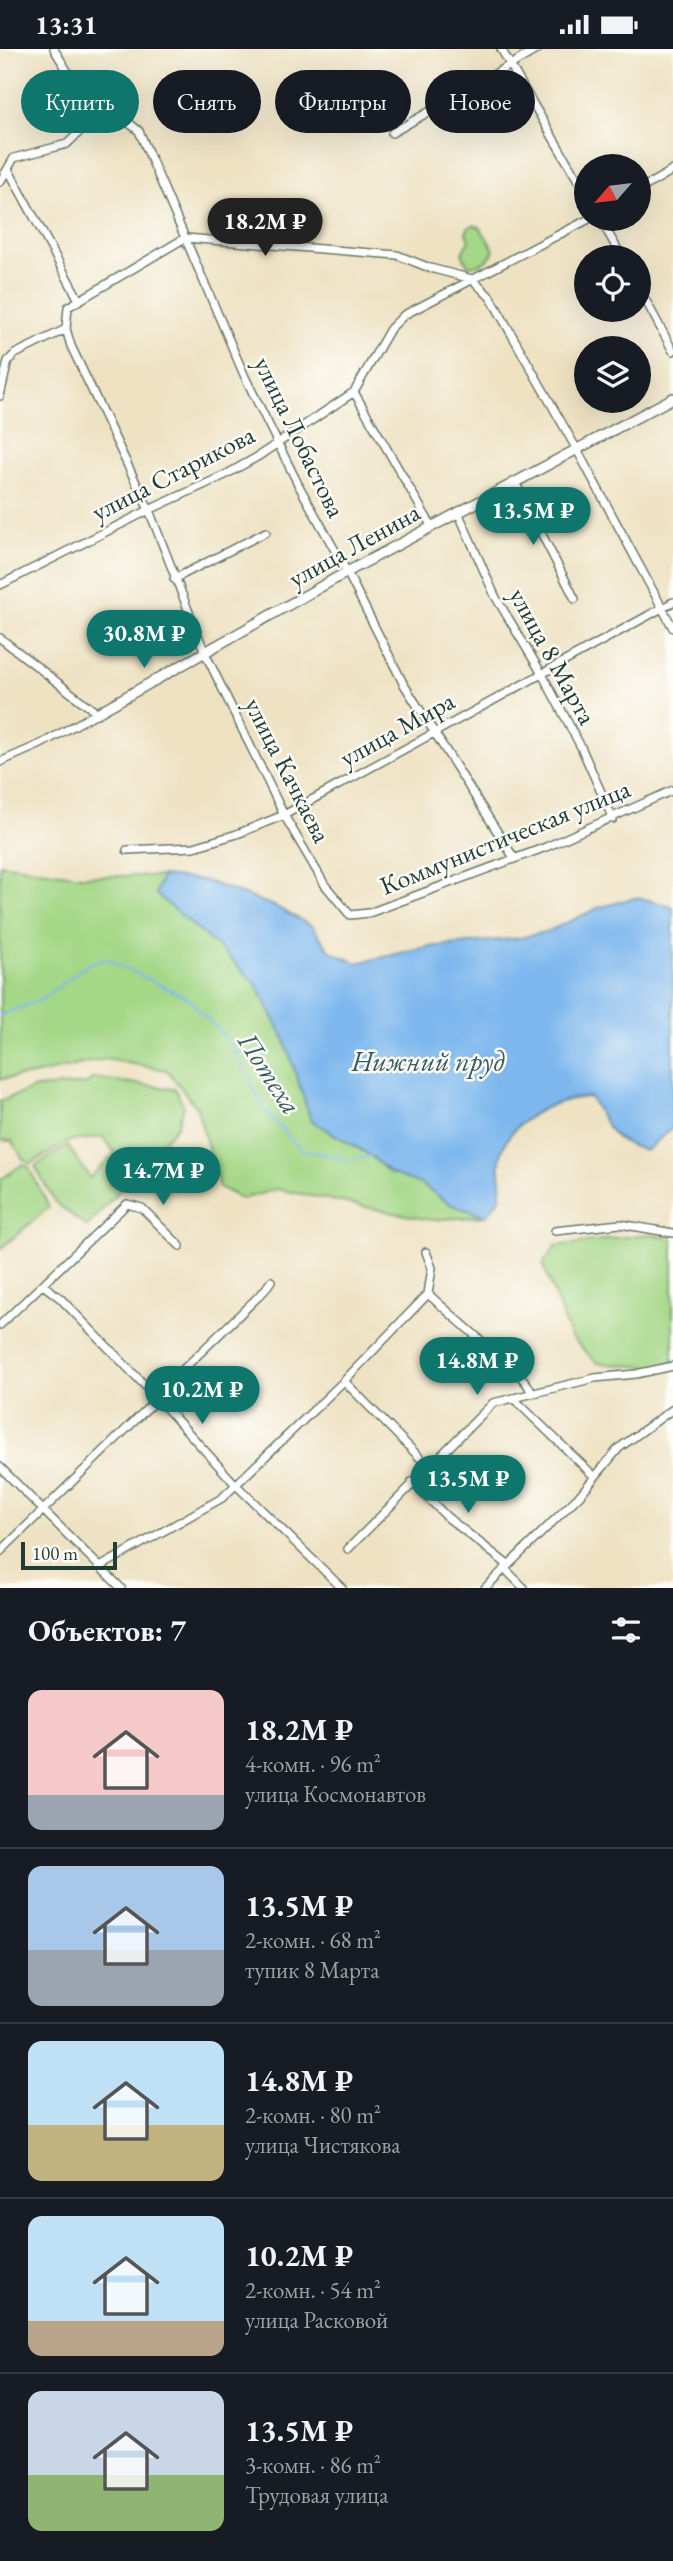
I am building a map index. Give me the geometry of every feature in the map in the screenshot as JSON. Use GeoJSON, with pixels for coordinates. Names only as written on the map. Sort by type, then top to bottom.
{"type":"FeatureCollection","features":[{"type":"Feature","properties":{"kind":"street"},"geometry":{"type":"LineString","coordinates":[[54,49],[67,70]]}},
{"type":"Feature","properties":{"kind":"street"},"geometry":{"type":"LineString","coordinates":[[501,49],[574,173]]}},
{"type":"Feature","properties":{"kind":"street"},"geometry":{"type":"LineString","coordinates":[[411,122],[538,49]]}},
{"type":"Feature","properties":{"kind":"street","name":"улица Лобастова"},"geometry":{"type":"LineString","coordinates":[[139,131],[245,377],[320,525],[403,683],[514,858]]}},
{"type":"Feature","properties":{"kind":"street"},"geometry":{"type":"LineString","coordinates":[[0,182],[14,158],[68,144],[79,133]]}},
{"type":"Feature","properties":{"kind":"street"},"geometry":{"type":"LineString","coordinates":[[8,169],[79,300],[186,238],[397,255],[430,268],[472,279],[491,298],[673,628]]}},
{"type":"Feature","properties":{"kind":"street"},"geometry":{"type":"LineString","coordinates":[[651,183],[673,170]]}},
{"type":"Feature","properties":{"kind":"street","name":"улица Старикова"},"geometry":{"type":"LineString","coordinates":[[0,585],[225,475],[354,392],[390,329],[404,315],[574,227]]}},
{"type":"Feature","properties":{"kind":"street","name":"улица Качкаева"},"geometry":{"type":"LineString","coordinates":[[79,300],[68,307],[66,329],[71,346],[149,510],[205,653],[284,815],[325,885],[350,915]]}},
{"type":"Feature","properties":{"kind":"street"},"geometry":{"type":"LineString","coordinates":[[651,310],[673,351]]}},
{"type":"Feature","properties":{"kind":"street"},"geometry":{"type":"LineString","coordinates":[[0,396],[8,361],[15,354],[66,329]]}},
{"type":"Feature","properties":{"kind":"street"},"geometry":{"type":"LineString","coordinates":[[354,392],[432,527]]}},
{"type":"Feature","properties":{"kind":"street","name":"улица Ленина"},"geometry":{"type":"LineString","coordinates":[[97,713],[347,572],[673,398]]}},
{"type":"Feature","properties":{"kind":"street"},"geometry":{"type":"LineString","coordinates":[[515,482],[575,599]]}},
{"type":"Feature","properties":{"kind":"street","name":"улица 8 Марта"},"geometry":{"type":"LineString","coordinates":[[458,512],[495,596],[542,674],[581,747],[613,819]]}},
{"type":"Feature","properties":{"kind":"street"},"geometry":{"type":"LineString","coordinates":[[174,579],[266,532]]}},
{"type":"Feature","properties":{"kind":"street","name":"улица Мира"},"geometry":{"type":"LineString","coordinates":[[127,850],[194,847],[237,834],[284,815],[673,603]]}},
{"type":"Feature","properties":{"kind":"street"},"geometry":{"type":"LineString","coordinates":[[0,638],[97,713],[41,744],[0,762]]}},
{"type":"Feature","properties":{"kind":"street","name":"Коммунистическая улица"},"geometry":{"type":"LineString","coordinates":[[350,915],[369,913],[514,858],[613,819],[673,790]]}},
{"type":"Feature","properties":{"kind":"street"},"geometry":{"type":"LineString","coordinates":[[0,1325],[127,1204],[142,1208],[180,1246]]}},
{"type":"Feature","properties":{"kind":"street"},"geometry":{"type":"LineString","coordinates":[[555,1231],[620,1224],[673,1233]]}},
{"type":"Feature","properties":{"kind":"street"},"geometry":{"type":"LineString","coordinates":[[100,1567],[222,1498],[344,1381],[428,1294],[432,1268],[426,1252]]}},
{"type":"Feature","properties":{"kind":"street"},"geometry":{"type":"LineString","coordinates":[[0,1552],[264,1291],[271,1281]]}},
{"type":"Feature","properties":{"kind":"street"},"geometry":{"type":"LineString","coordinates":[[43,1285],[60,1298],[157,1398],[236,1485],[342,1588]]}},
{"type":"Feature","properties":{"kind":"street"},"geometry":{"type":"LineString","coordinates":[[428,1294],[517,1372],[532,1394]]}},
{"type":"Feature","properties":{"kind":"street"},"geometry":{"type":"LineString","coordinates":[[348,1549],[487,1407],[595,1378],[636,1374],[673,1366]]}},
{"type":"Feature","properties":{"kind":"street"},"geometry":{"type":"LineString","coordinates":[[344,1381],[428,1466]]}},
{"type":"Feature","properties":{"kind":"street"},"geometry":{"type":"LineString","coordinates":[[513,1398],[595,1477]]}},
{"type":"Feature","properties":{"kind":"street"},"geometry":{"type":"LineString","coordinates":[[485,1588],[595,1477],[619,1448],[673,1409]]}},
{"type":"Feature","properties":{"kind":"street"},"geometry":{"type":"LineString","coordinates":[[0,1467],[121,1588]]}},
{"type":"Feature","properties":{"kind":"street"},"geometry":{"type":"LineString","coordinates":[[412,1482],[447,1517],[507,1567],[524,1588]]}},
{"type":"Feature","properties":{"kind":"green space"},"geometry":{"type":"Polygon","coordinates":[[[473,225],[480,227],[494,250],[484,262],[468,266],[462,253],[469,240],[466,233],[473,225]]]}},
{"type":"Feature","properties":{"kind":"green space"},"geometry":{"type":"Polygon","coordinates":[[[0,864],[81,876],[162,876],[156,894],[225,953],[256,984],[284,1038],[311,1120],[371,1156],[390,1173],[420,1183],[452,1205],[486,1216],[430,1220],[277,1189],[242,1199],[219,1187],[197,1108],[167,1070],[105,1059],[33,1075],[0,1079],[0,864]]]}},
{"type":"Feature","properties":{"kind":"green space"},"geometry":{"type":"Polygon","coordinates":[[[93,1078],[175,1089],[184,1106],[177,1126],[87,1227],[55,1202],[35,1166],[68,1146],[90,1178],[115,1153],[103,1137],[70,1141],[30,1164],[23,1159],[12,1141],[0,1140],[0,1101],[36,1088],[87,1084],[93,1078]]]}},
{"type":"Feature","properties":{"kind":"green space"},"geometry":{"type":"Polygon","coordinates":[[[23,1164],[29,1168],[49,1207],[0,1249],[0,1180],[23,1164]]]}},
{"type":"Feature","properties":{"kind":"green space"},"geometry":{"type":"Polygon","coordinates":[[[650,1234],[673,1239],[673,1364],[660,1368],[597,1363],[570,1336],[543,1264],[556,1246],[650,1234]]]}},
{"type":"Feature","properties":{"kind":"water","name":"Нижний пруд"},"geometry":{"type":"Polygon","coordinates":[[[162,876],[203,880],[274,906],[312,926],[330,951],[357,963],[427,947],[520,938],[549,931],[598,908],[638,897],[673,907],[673,1127],[646,1151],[633,1147],[611,1132],[590,1097],[576,1098],[547,1107],[521,1123],[511,1134],[500,1161],[500,1196],[486,1216],[452,1205],[420,1184],[390,1173],[371,1156],[311,1120],[284,1038],[256,984],[225,953],[156,894],[162,876]]]}},
{"type":"Feature","properties":{"kind":"waterway","name":"Потеха"},"geometry":{"type":"LineString","coordinates":[[0,1015],[41,1000],[88,964],[106,959],[188,998],[232,1045],[266,1112],[301,1150],[351,1160],[371,1156]]}}]}
